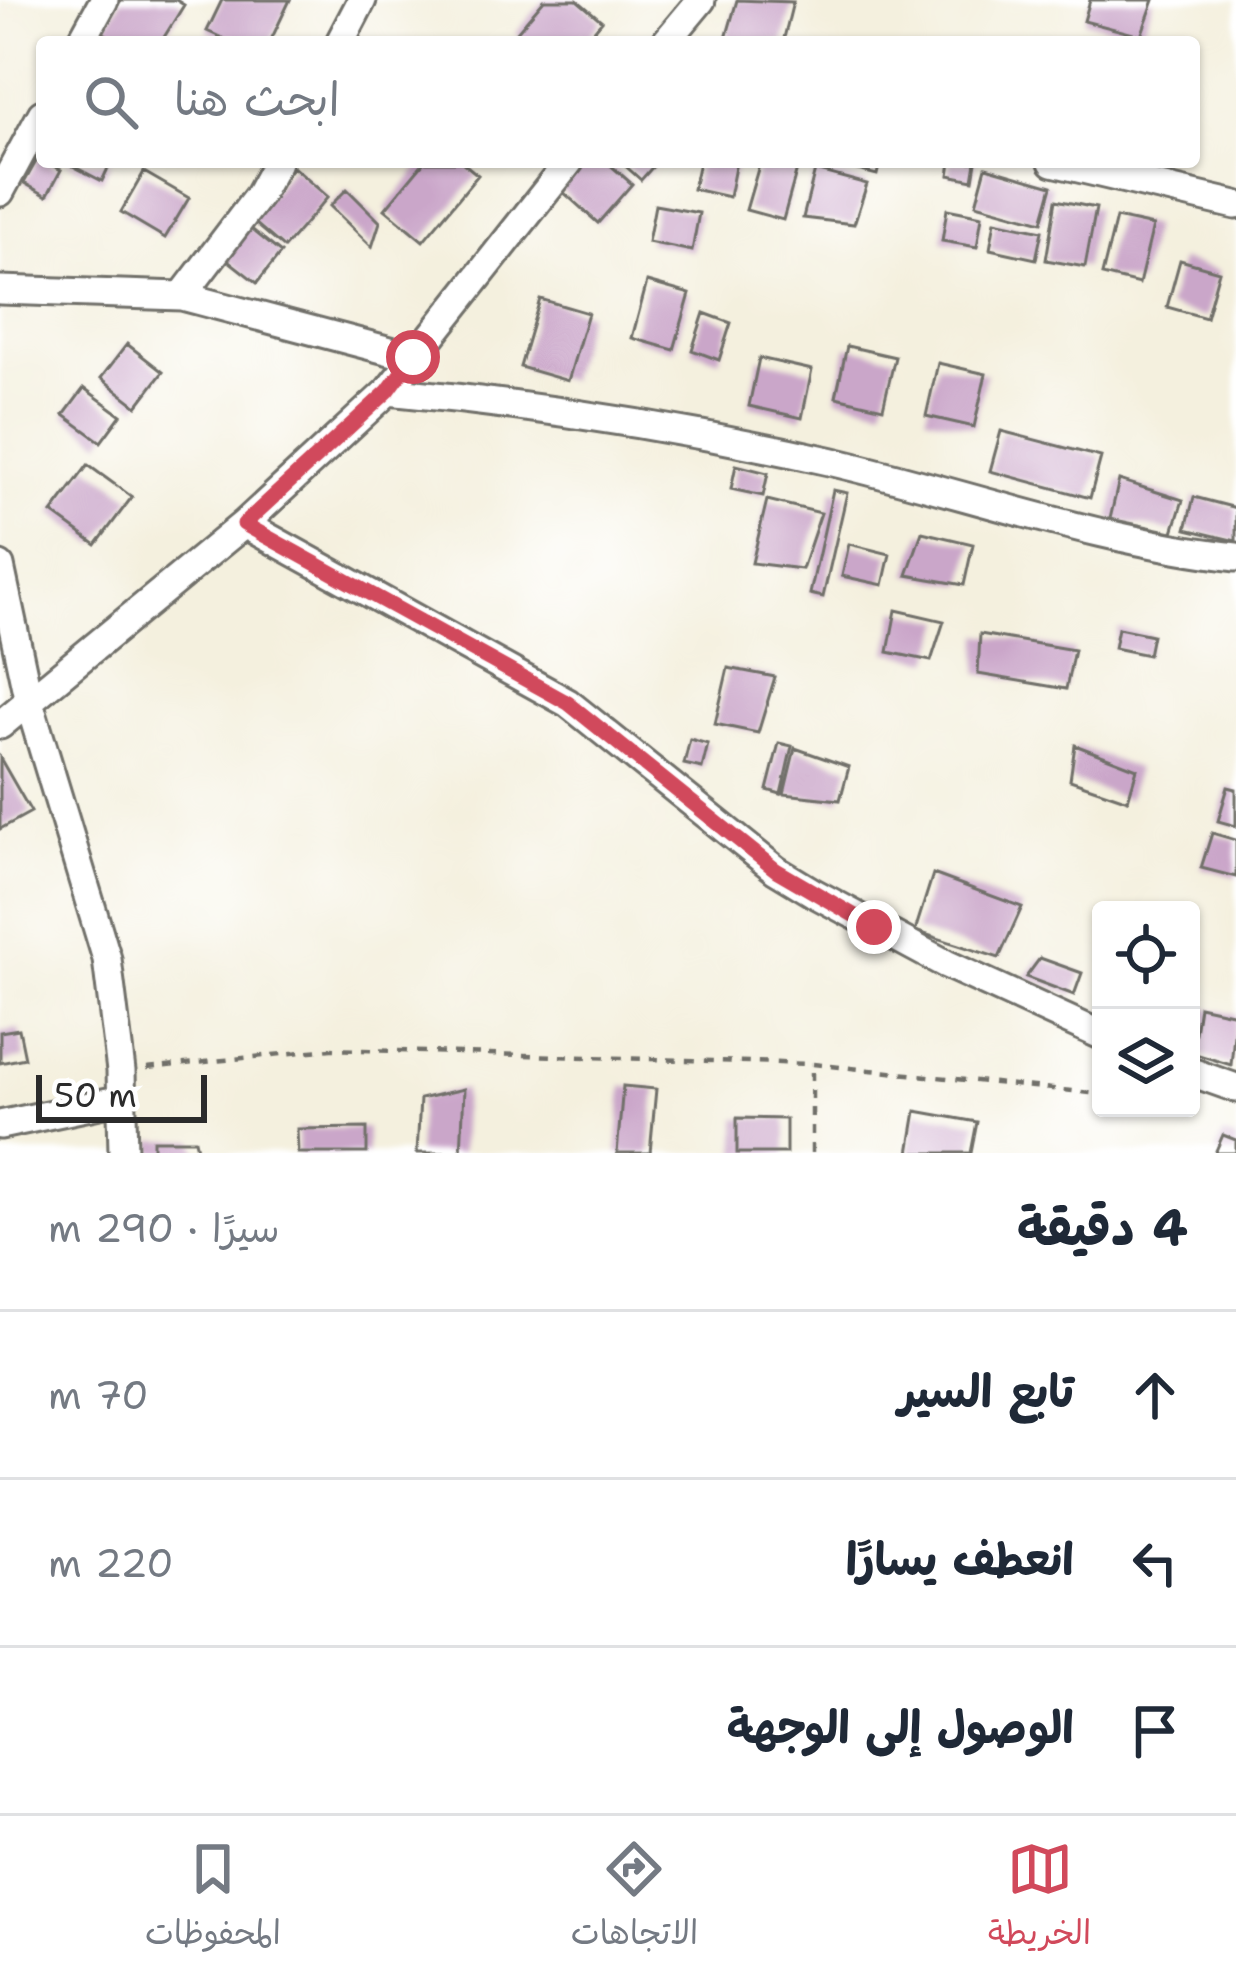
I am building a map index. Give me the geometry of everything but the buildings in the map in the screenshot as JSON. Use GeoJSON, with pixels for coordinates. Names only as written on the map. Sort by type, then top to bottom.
{"type":"FeatureCollection","features":[{"type":"Feature","properties":{"kind":"street"},"geometry":{"type":"LineString","coordinates":[[84,36],[104,0]]}},
{"type":"Feature","properties":{"kind":"street"},"geometry":{"type":"LineString","coordinates":[[343,36],[362,0]]}},
{"type":"Feature","properties":{"kind":"street"},"geometry":{"type":"LineString","coordinates":[[671,36],[700,0]]}},
{"type":"Feature","properties":{"kind":"street"},"geometry":{"type":"LineString","coordinates":[[0,192],[36,126]]}},
{"type":"Feature","properties":{"kind":"street"},"geometry":{"type":"LineString","coordinates":[[182,296],[260,195],[274,168]]}},
{"type":"Feature","properties":{"kind":"street"},"geometry":{"type":"LineString","coordinates":[[0,724],[244,524],[388,391],[564,168]]}},
{"type":"Feature","properties":{"kind":"street"},"geometry":{"type":"LineString","coordinates":[[1079,168],[1236,205]]}},
{"type":"Feature","properties":{"kind":"street"},"geometry":{"type":"LineString","coordinates":[[0,290],[182,296],[413,357]]}},
{"type":"Feature","properties":{"kind":"street"},"geometry":{"type":"LineString","coordinates":[[388,391],[734,442],[1162,549],[1236,557]]}},
{"type":"Feature","properties":{"kind":"street"},"geometry":{"type":"LineString","coordinates":[[244,524],[568,703],[776,870],[814,893],[946,964],[1092,1031]]}},
{"type":"Feature","properties":{"kind":"street"},"geometry":{"type":"LineString","coordinates":[[0,566],[28,702],[101,936],[121,1071],[118,1100],[123,1153]]}},
{"type":"Feature","properties":{"kind":"street"},"geometry":{"type":"LineString","coordinates":[[1200,1075],[1236,1088]]}},
{"type":"Feature","properties":{"kind":"street"},"geometry":{"type":"LineString","coordinates":[[0,1125],[118,1100]]}},
{"type":"Feature","properties":{"kind":"path"},"geometry":{"type":"LineString","coordinates":[[121,1071],[331,1048],[812,1064],[1092,1093]]}},
{"type":"Feature","properties":{"kind":"path"},"geometry":{"type":"LineString","coordinates":[[812,1064],[812,1153]]}},
{"type":"Feature","properties":{"kind":"route"},"geometry":{"type":"LineString","coordinates":[[413,357],[388,391],[244,524],[568,703],[752,845],[776,870],[874,927]]}}]}
